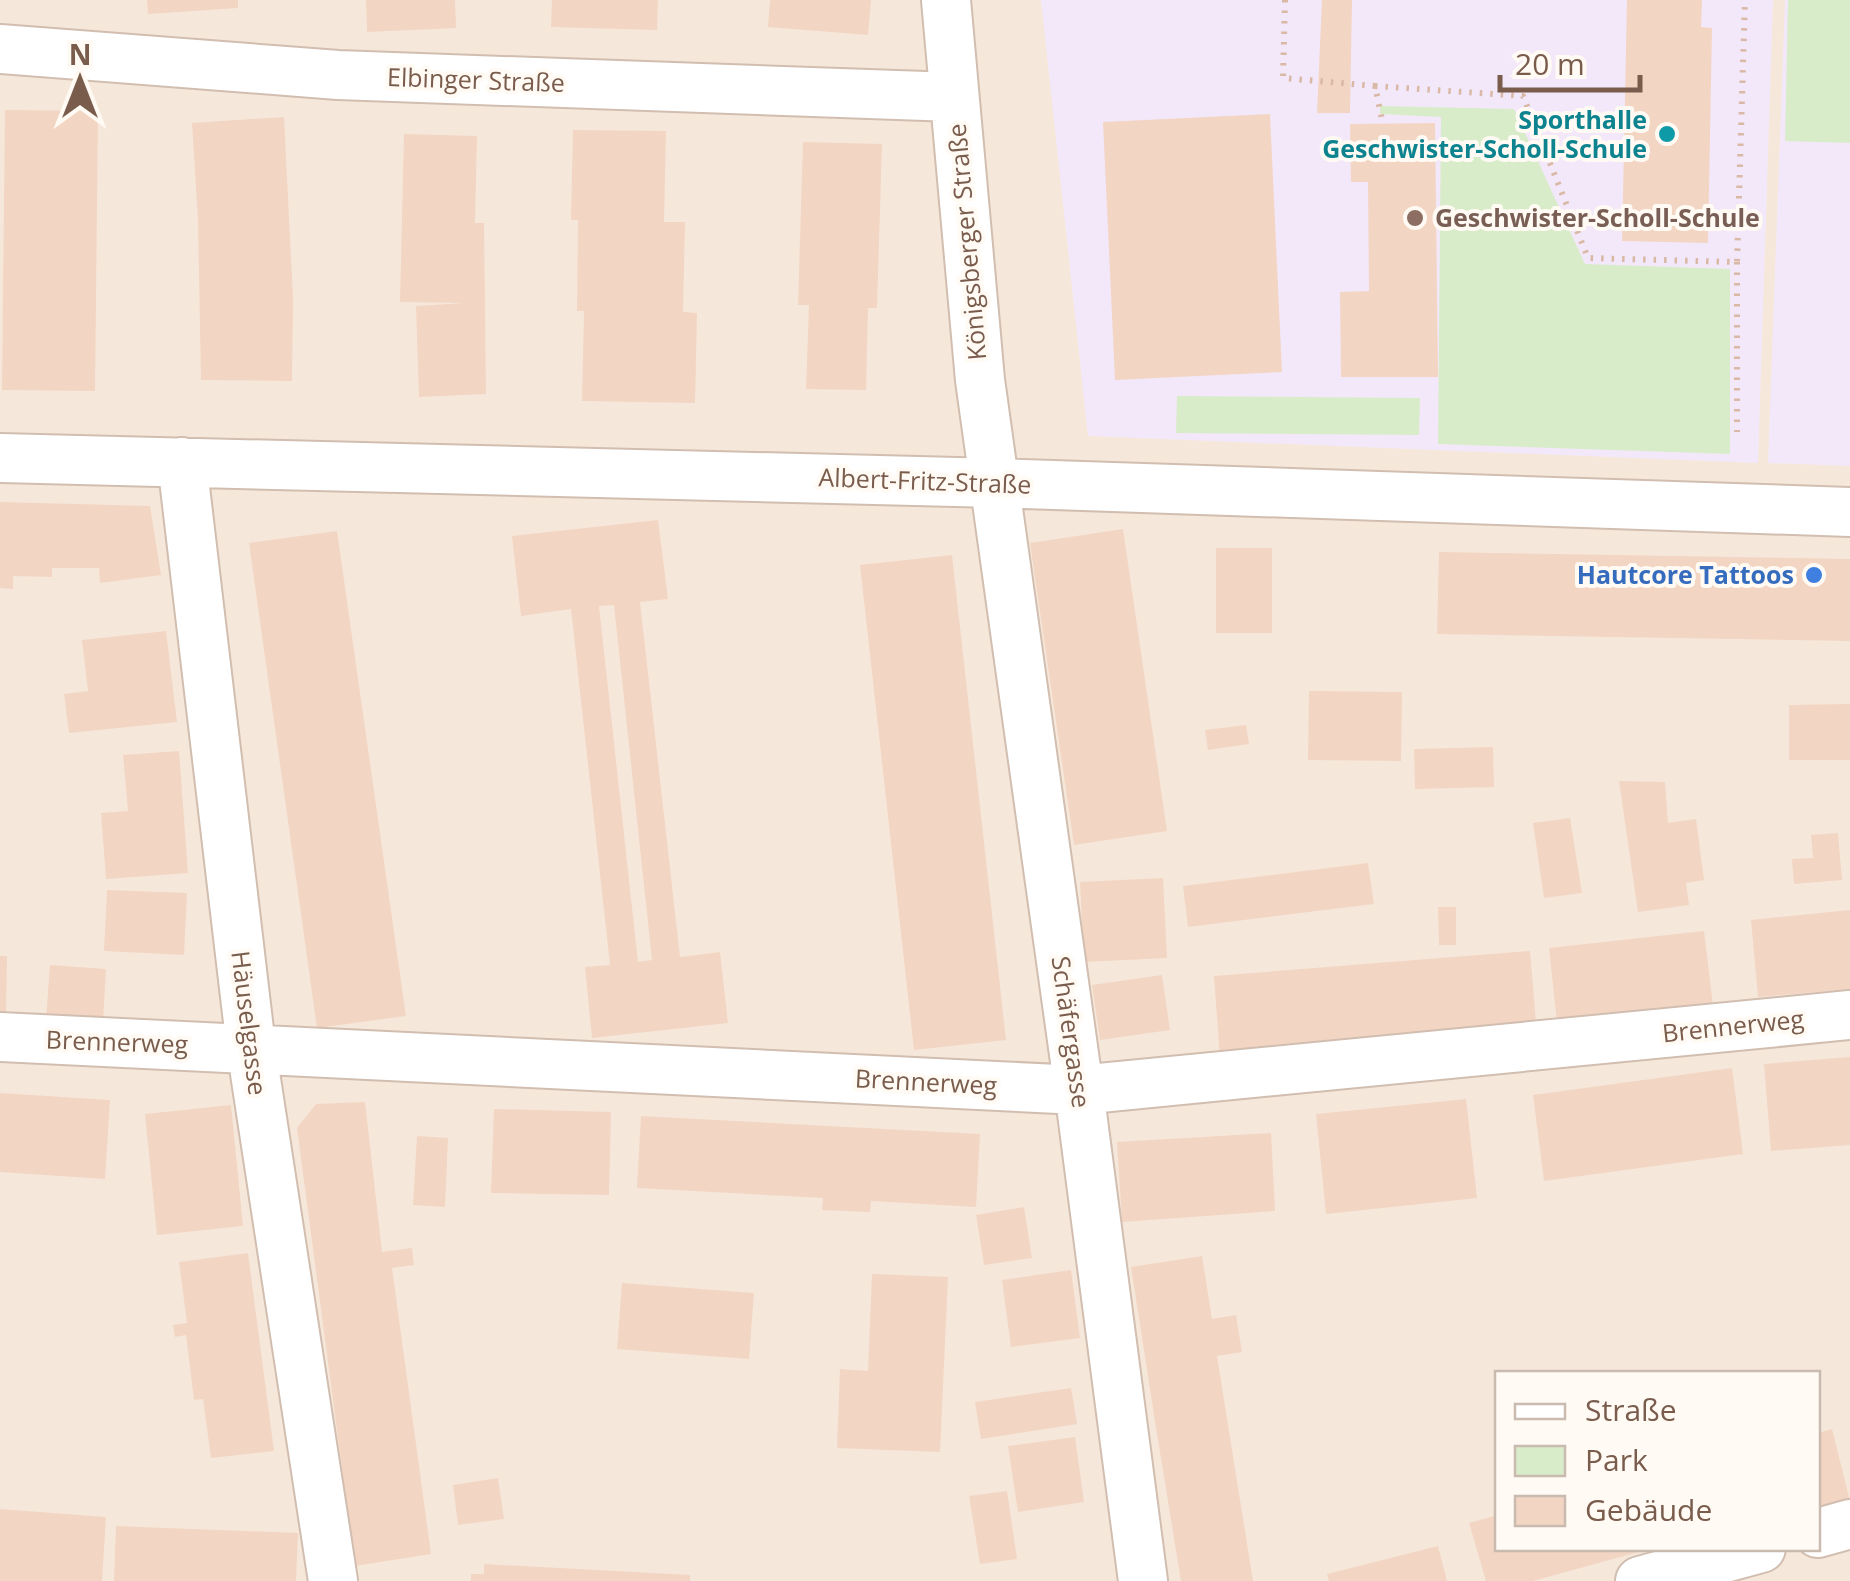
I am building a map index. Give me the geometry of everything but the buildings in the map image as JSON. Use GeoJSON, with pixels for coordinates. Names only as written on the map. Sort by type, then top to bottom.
{"type":"FeatureCollection","features":[{"type":"Feature","properties":{"kind":"street","name":"Königsberger Straße"},"geometry":{"type":"LineString","coordinates":[[946,0],[980,380],[996,482]]}},
{"type":"Feature","properties":{"kind":"street","name":"Elbinger Straße"},"geometry":{"type":"LineString","coordinates":[[0,49],[338,75],[954,97]]}},
{"type":"Feature","properties":{"kind":"street","name":"Albert-Fritz-Straße"},"geometry":{"type":"LineString","coordinates":[[0,458],[996,482],[1850,512]]}},
{"type":"Feature","properties":{"kind":"street","name":"Häuselgasse"},"geometry":{"type":"LineString","coordinates":[[182,462],[251,1048],[333,1581]]}},
{"type":"Feature","properties":{"kind":"street","name":"Schäfergasse"},"geometry":{"type":"LineString","coordinates":[[996,482],[1143,1581]]}},
{"type":"Feature","properties":{"kind":"street","name":"Brennerweg"},"geometry":{"type":"LineString","coordinates":[[0,1037],[1079,1090],[1850,1014]]}},
{"type":"Feature","properties":{"kind":"street"},"geometry":{"type":"LineString","coordinates":[[1820,1532],[1850,1524]]}},
{"type":"Feature","properties":{"kind":"street"},"geometry":{"type":"LineString","coordinates":[[1640,1581],[1749,1551]]}},
{"type":"Feature","properties":{"kind":"path"},"geometry":{"type":"LineString","coordinates":[[1284,0],[1284,78],[1524,96],[1588,258],[1736,262]]}},
{"type":"Feature","properties":{"kind":"path"},"geometry":{"type":"LineString","coordinates":[[1736,432],[1736,262],[1745,0]]}},
{"type":"Feature","properties":{"kind":"path"},"geometry":{"type":"LineString","coordinates":[[1375,86],[1383,124]]}},
{"type":"Feature","properties":{"kind":"shaded area"},"geometry":{"type":"Polygon","coordinates":[[[0,0],[1850,0],[1850,1581],[0,1581],[0,0]]]}},
{"type":"Feature","properties":{"kind":"shaded area","name":"Geschwister-Scholl-Schule"},"geometry":{"type":"Polygon","coordinates":[[[1041,0],[1773,0],[1758,463],[1088,436],[1041,0]]]}},
{"type":"Feature","properties":{"kind":"shaded area"},"geometry":{"type":"Polygon","coordinates":[[[1785,0],[1850,0],[1850,466],[1768,463],[1785,0]]]}},
{"type":"Feature","properties":{"kind":"green space"},"geometry":{"type":"Polygon","coordinates":[[[1788,0],[1850,0],[1850,143],[1785,141],[1788,0]]]}},
{"type":"Feature","properties":{"kind":"green space"},"geometry":{"type":"Polygon","coordinates":[[[1380,106],[1514,109],[1585,264],[1730,269],[1730,454],[1438,444],[1441,117],[1380,114],[1380,106]]]}},
{"type":"Feature","properties":{"kind":"green space"},"geometry":{"type":"Polygon","coordinates":[[[1177,396],[1420,398],[1419,435],[1176,433],[1177,396]]]}},
{"type":"Feature","properties":{"kind":"place","name":"Sporthalle Geschwister-Scholl-Schule"},"geometry":{"type":"Point","coordinates":[1667,134]}},
{"type":"Feature","properties":{"kind":"place","name":"Geschwister-Scholl-Schule"},"geometry":{"type":"Point","coordinates":[1415,218]}},
{"type":"Feature","properties":{"kind":"place","name":"Hautcore Tattoos"},"geometry":{"type":"Point","coordinates":[1814,575]}}]}
